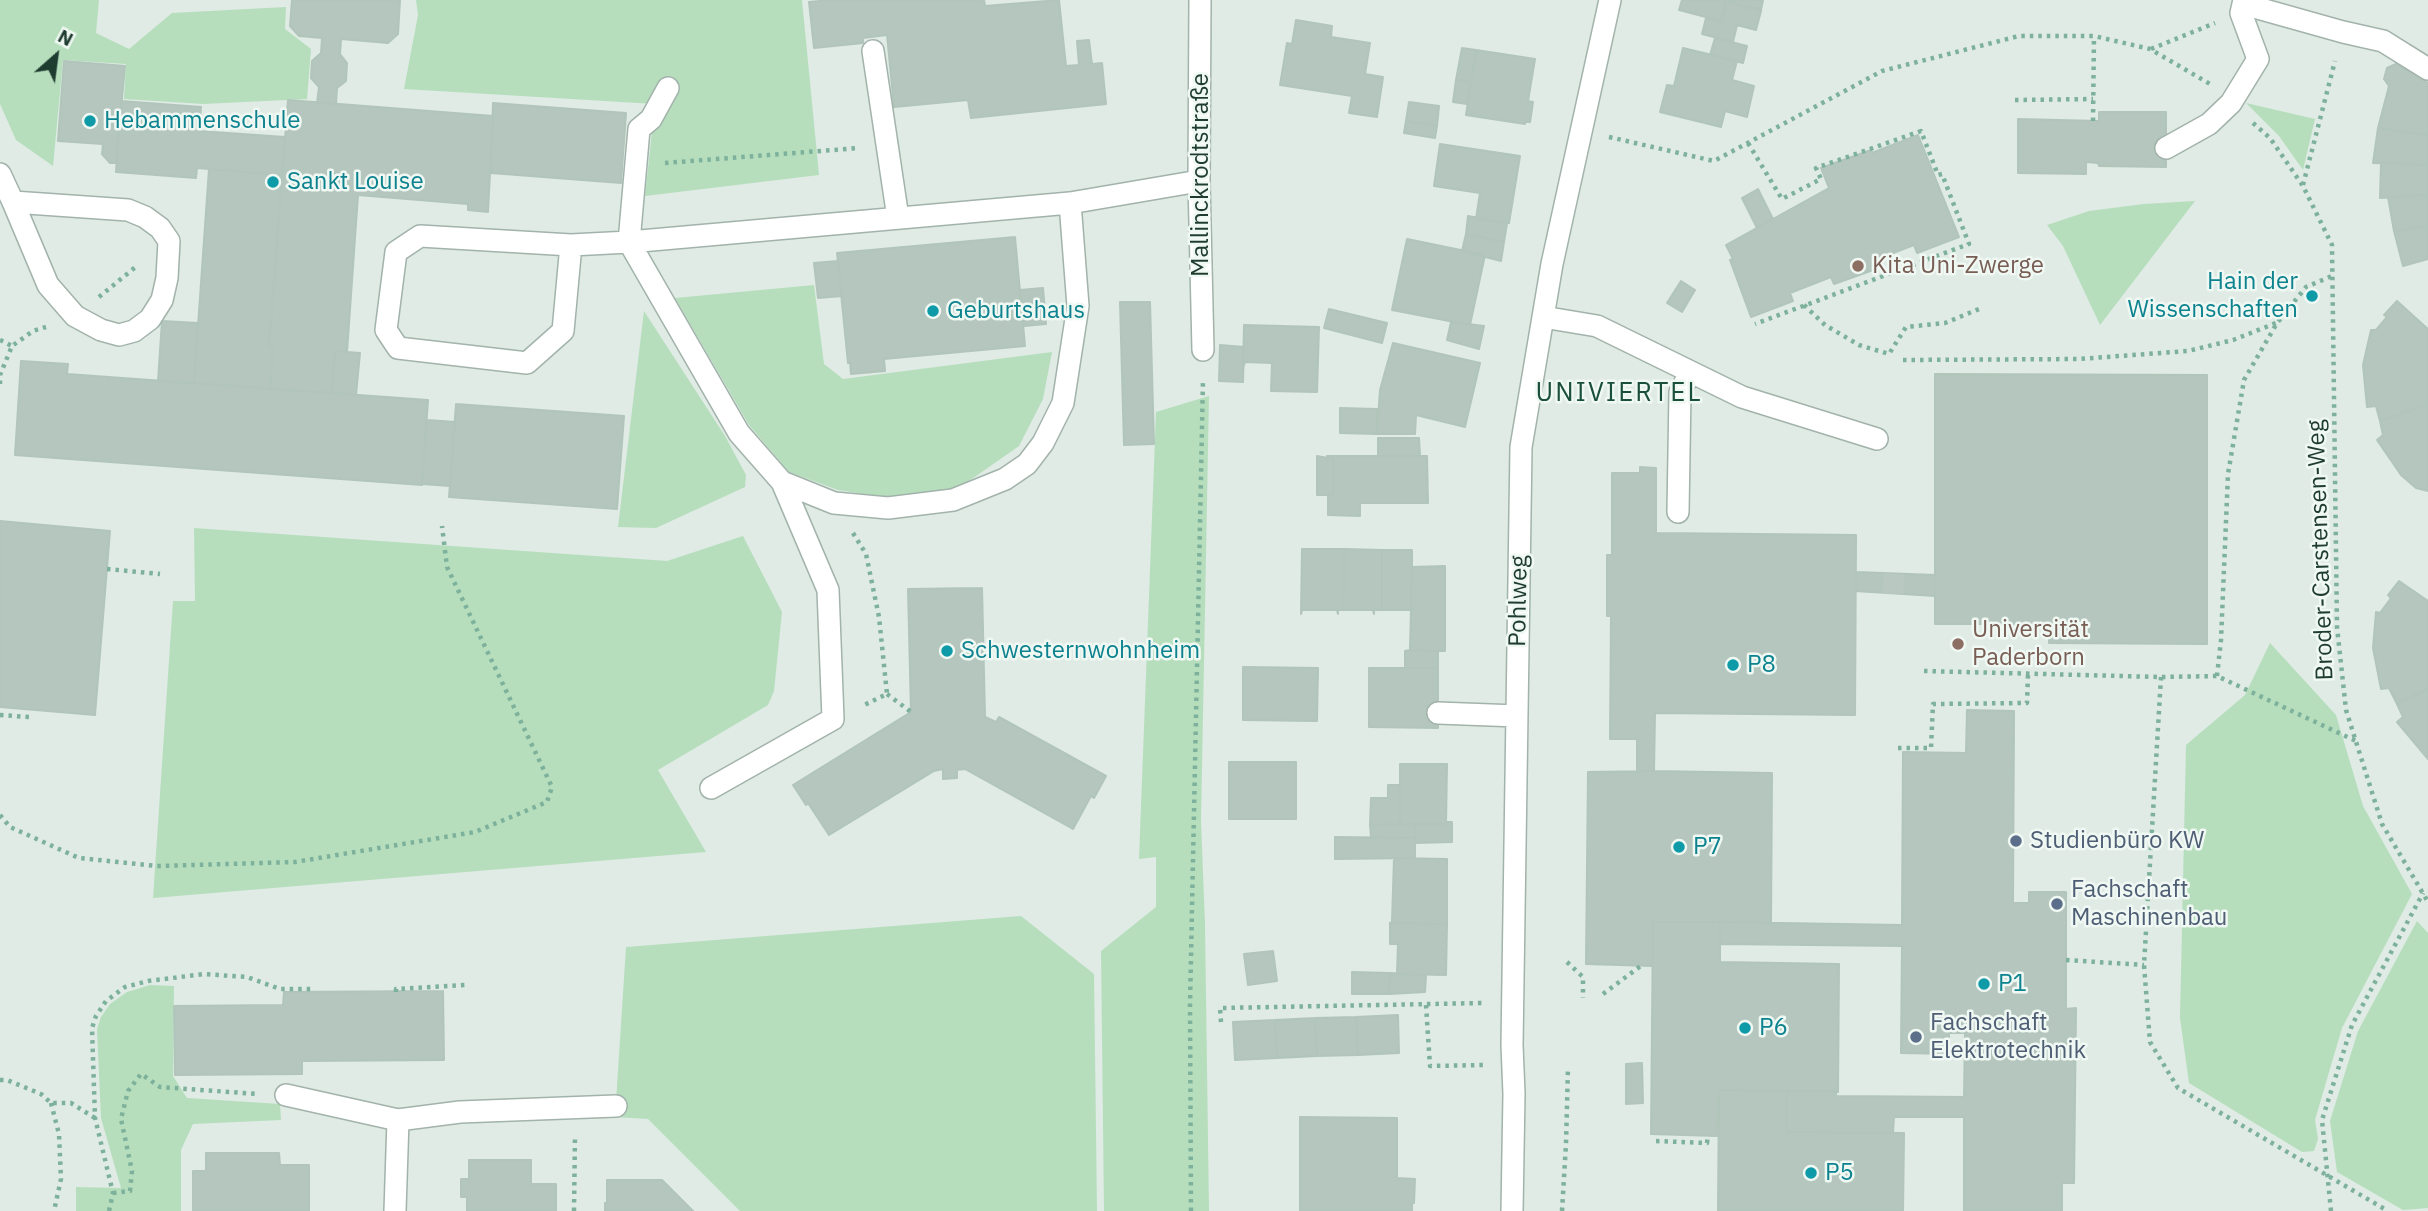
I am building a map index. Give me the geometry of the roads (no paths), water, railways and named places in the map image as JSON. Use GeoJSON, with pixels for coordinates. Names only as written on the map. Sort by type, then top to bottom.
{"type":"FeatureCollection","features":[{"type":"Feature","properties":{"kind":"street","name":"Mallinckrodtstraße"},"geometry":{"type":"LineString","coordinates":[[1200,0],[1199,181],[1203,350]]}},
{"type":"Feature","properties":{"kind":"street","name":"Pohlweg"},"geometry":{"type":"LineString","coordinates":[[1512,1211],[1521,447],[1552,264],[1605,1]]}},
{"type":"Feature","properties":{"kind":"street"},"geometry":{"type":"LineString","coordinates":[[2243,6],[2383,41],[2428,68]]}},
{"type":"Feature","properties":{"kind":"street"},"geometry":{"type":"LineString","coordinates":[[2166,149],[2209,124],[2231,103],[2258,59],[2243,6]]}},
{"type":"Feature","properties":{"kind":"street"},"geometry":{"type":"LineString","coordinates":[[873,51],[898,218]]}},
{"type":"Feature","properties":{"kind":"street"},"geometry":{"type":"LineString","coordinates":[[668,88],[651,119],[639,129],[629,242],[739,433],[782,482],[828,590],[833,719],[710,789]]}},
{"type":"Feature","properties":{"kind":"street"},"geometry":{"type":"LineString","coordinates":[[0,174],[48,285],[75,316],[101,330],[119,335],[134,331],[150,319],[162,300],[167,278],[169,241],[160,228],[145,216],[128,210],[13,202]]}},
{"type":"Feature","properties":{"kind":"street"},"geometry":{"type":"LineString","coordinates":[[571,245],[563,331],[527,363],[397,348],[386,330],[396,252],[420,236],[571,245],[629,242],[1070,203],[1199,181]]}},
{"type":"Feature","properties":{"kind":"street"},"geometry":{"type":"LineString","coordinates":[[782,482],[834,503],[888,508],[953,500],[1005,480],[1027,464],[1043,443],[1063,403],[1078,306],[1070,203]]}},
{"type":"Feature","properties":{"kind":"street"},"geometry":{"type":"LineString","coordinates":[[1543,317],[1597,326],[1742,397],[1877,439]]}},
{"type":"Feature","properties":{"kind":"street"},"geometry":{"type":"LineString","coordinates":[[1678,512],[1680,393],[1690,373]]}},
{"type":"Feature","properties":{"kind":"street"},"geometry":{"type":"LineString","coordinates":[[1438,713],[1517,716]]}},
{"type":"Feature","properties":{"kind":"street"},"geometry":{"type":"LineString","coordinates":[[285,1096],[398,1119],[460,1112],[616,1106]]}},
{"type":"Feature","properties":{"kind":"street"},"geometry":{"type":"LineString","coordinates":[[395,1211],[398,1119]]}},
{"type":"Feature","properties":{"kind":"tunnel"},"geometry":{"type":"LineString","coordinates":[[1893,594],[1894,574]]}},
{"type":"Feature","properties":{"kind":"place","name":"Hebammenschule"},"geometry":{"type":"Point","coordinates":[90,121]}},
{"type":"Feature","properties":{"kind":"place","name":"Sankt Louise"},"geometry":{"type":"Point","coordinates":[273,182]}},
{"type":"Feature","properties":{"kind":"place","name":"Kita Uni-Zwerge"},"geometry":{"type":"Point","coordinates":[1858,266]}},
{"type":"Feature","properties":{"kind":"place","name":"Hain der Wissenschaften"},"geometry":{"type":"Point","coordinates":[2312,296]}},
{"type":"Feature","properties":{"kind":"place","name":"Geburtshaus"},"geometry":{"type":"Point","coordinates":[933,311]}},
{"type":"Feature","properties":{"kind":"place","name":"Universität Paderborn"},"geometry":{"type":"Point","coordinates":[1958,644]}},
{"type":"Feature","properties":{"kind":"place","name":"Schwesternwohnheim"},"geometry":{"type":"Point","coordinates":[947,651]}},
{"type":"Feature","properties":{"kind":"place","name":"P8"},"geometry":{"type":"Point","coordinates":[1733,665]}},
{"type":"Feature","properties":{"kind":"place","name":"Studienbüro KW"},"geometry":{"type":"Point","coordinates":[2016,841]}},
{"type":"Feature","properties":{"kind":"place","name":"P7"},"geometry":{"type":"Point","coordinates":[1679,847]}},
{"type":"Feature","properties":{"kind":"place","name":"Fachschaft Maschinenbau"},"geometry":{"type":"Point","coordinates":[2057,904]}},
{"type":"Feature","properties":{"kind":"place","name":"P1"},"geometry":{"type":"Point","coordinates":[1984,984]}},
{"type":"Feature","properties":{"kind":"place","name":"P6"},"geometry":{"type":"Point","coordinates":[1745,1028]}},
{"type":"Feature","properties":{"kind":"place","name":"Fachschaft Elektrotechnik"},"geometry":{"type":"Point","coordinates":[1916,1037]}},
{"type":"Feature","properties":{"kind":"place","name":"P5"},"geometry":{"type":"Point","coordinates":[1811,1173]}},
{"type":"Feature","properties":{"kind":"district","name":"UNIVIERTEL"},"geometry":{"type":"Point","coordinates":[1619,393]}}]}
